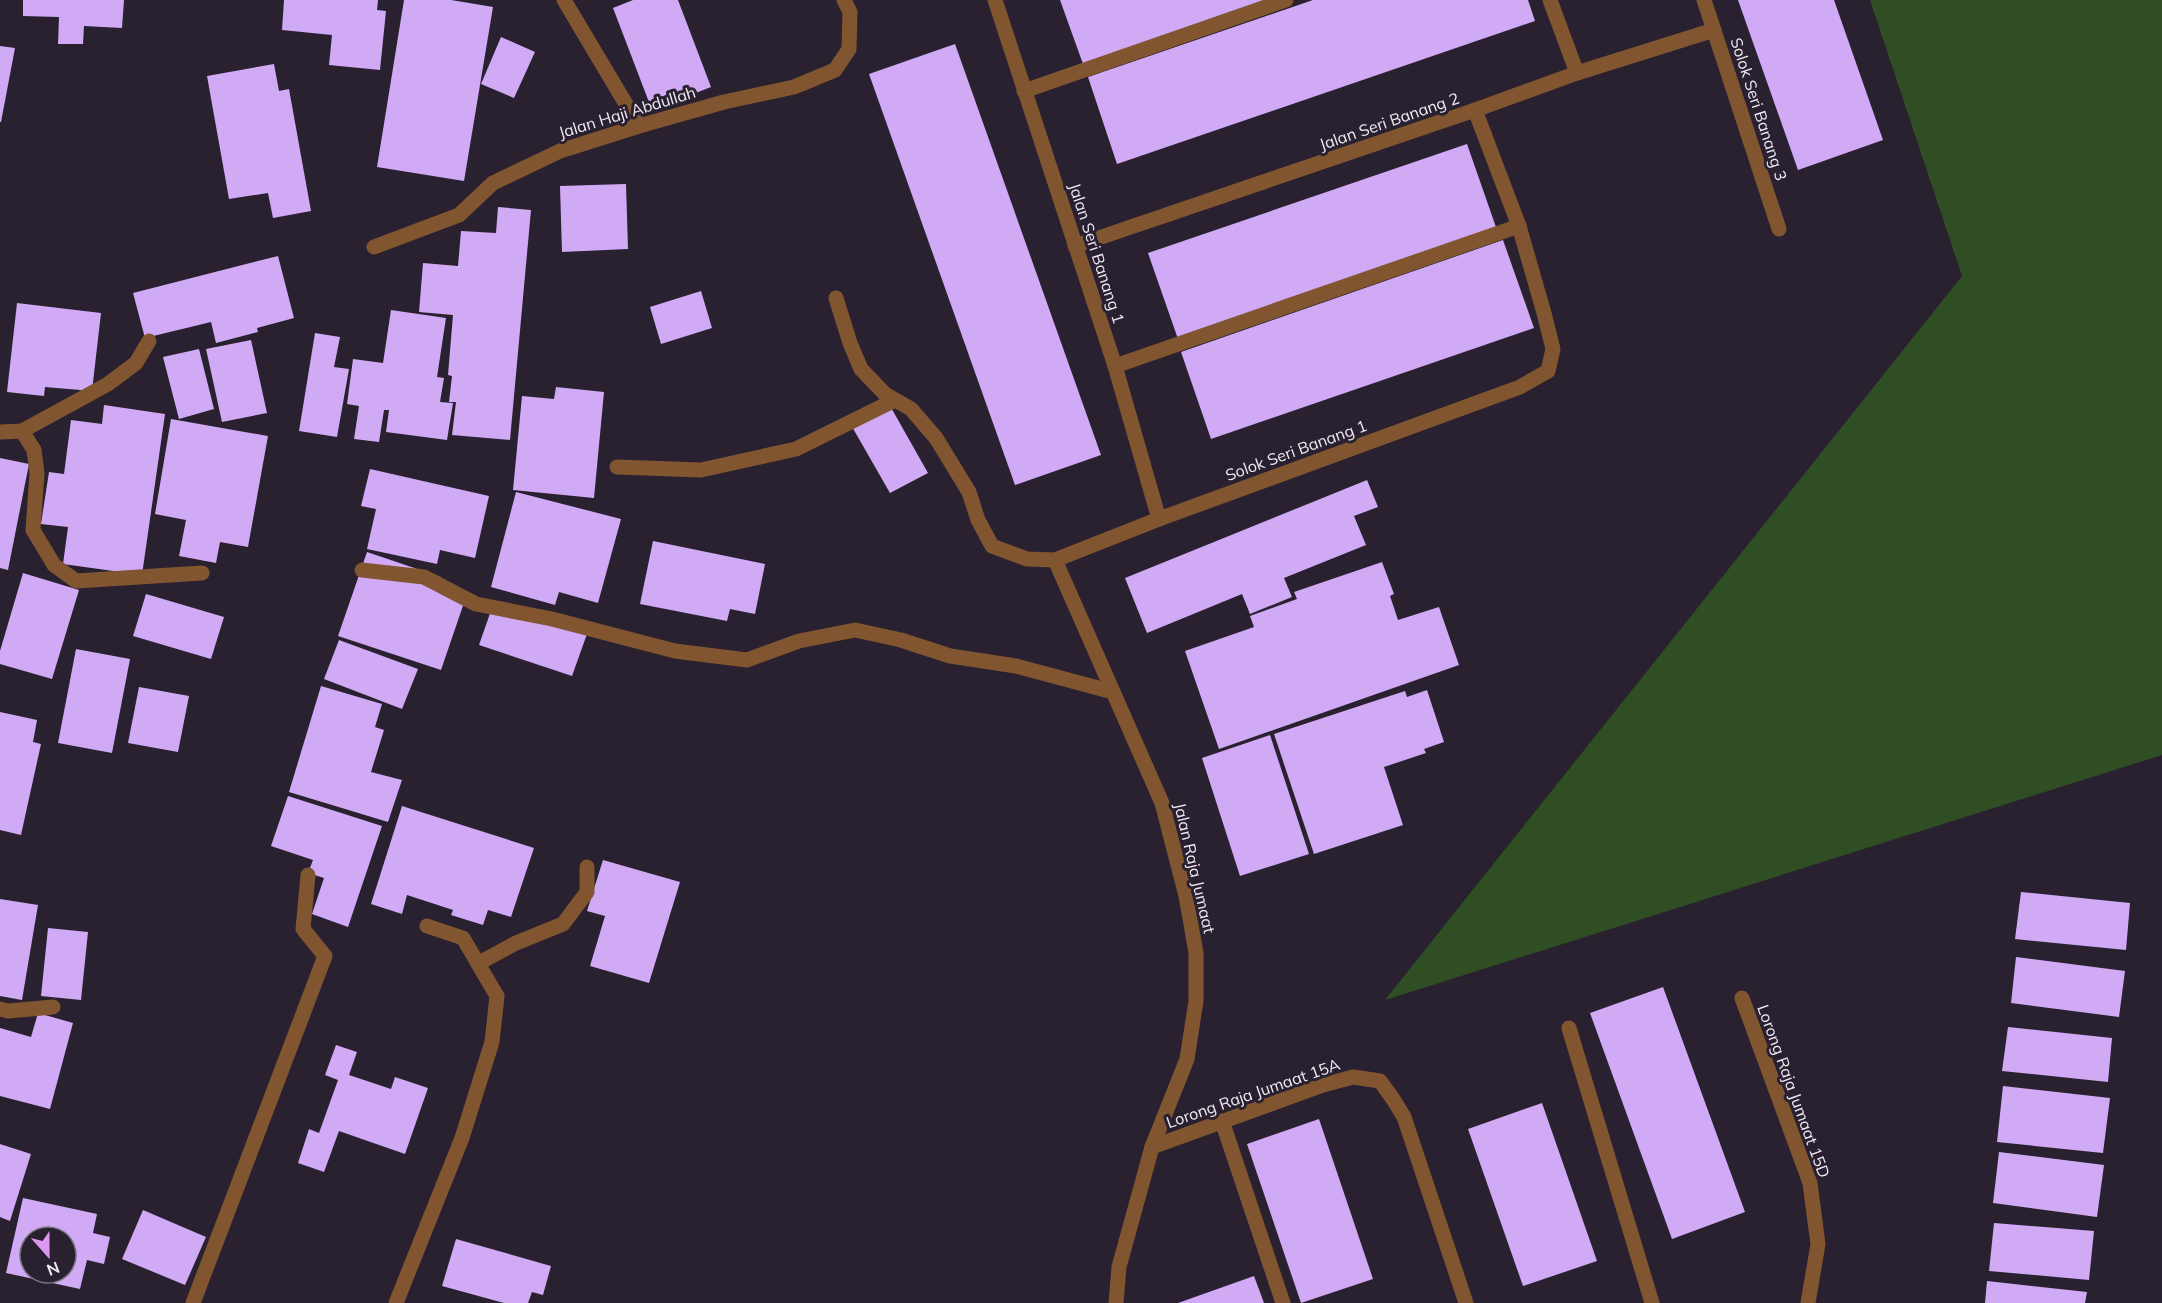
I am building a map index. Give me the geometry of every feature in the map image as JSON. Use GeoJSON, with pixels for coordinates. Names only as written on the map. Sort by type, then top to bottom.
{"type":"FeatureCollection","features":[{"type":"Feature","properties":{"kind":"street"},"geometry":{"type":"LineString","coordinates":[[564,0],[639,126]]}},
{"type":"Feature","properties":{"kind":"street","name":"Jalan Haji Abdullah"},"geometry":{"type":"LineString","coordinates":[[374,247],[459,215],[493,183],[560,151],[724,102],[794,87],[835,70],[849,49],[850,12],[844,0]]}},
{"type":"Feature","properties":{"kind":"street","name":"Jalan Seri Banang 1"},"geometry":{"type":"LineString","coordinates":[[995,0],[1115,366],[1159,519]]}},
{"type":"Feature","properties":{"kind":"street"},"geometry":{"type":"LineString","coordinates":[[1024,91],[1286,0]]}},
{"type":"Feature","properties":{"kind":"street"},"geometry":{"type":"LineString","coordinates":[[1550,0],[1577,73]]}},
{"type":"Feature","properties":{"kind":"street","name":"Solok Seri Banang 3"},"geometry":{"type":"LineString","coordinates":[[1704,0],[1779,229]]}},
{"type":"Feature","properties":{"kind":"street","name":"Jalan Seri Banang 2"},"geometry":{"type":"LineString","coordinates":[[1075,246],[1577,73],[1714,30]]}},
{"type":"Feature","properties":{"kind":"street"},"geometry":{"type":"LineString","coordinates":[[1115,366],[1519,226],[1475,110]]}},
{"type":"Feature","properties":{"kind":"street","name":"Solok Seri Banang 1"},"geometry":{"type":"LineString","coordinates":[[1055,560],[1159,519],[1520,387],[1548,371],[1553,349],[1519,226]]}},
{"type":"Feature","properties":{"kind":"street"},"geometry":{"type":"LineString","coordinates":[[836,298],[861,369],[885,394],[911,409],[936,438],[969,492],[978,520],[992,546],[1027,559],[1055,560]]}},
{"type":"Feature","properties":{"kind":"street"},"geometry":{"type":"LineString","coordinates":[[0,432],[22,431],[108,384],[136,363],[149,341]]}},
{"type":"Feature","properties":{"kind":"street"},"geometry":{"type":"LineString","coordinates":[[617,467],[701,470],[796,449],[895,400]]}},
{"type":"Feature","properties":{"kind":"street"},"geometry":{"type":"LineString","coordinates":[[22,431],[34,450],[37,473],[33,530],[54,566],[76,581],[202,573]]}},
{"type":"Feature","properties":{"kind":"street","name":"Jalan Raja Jumaat"},"geometry":{"type":"LineString","coordinates":[[1055,560],[1162,804],[1186,896],[1196,953],[1196,1000],[1186,1059],[1152,1147],[1119,1267],[1116,1303]]}},
{"type":"Feature","properties":{"kind":"street"},"geometry":{"type":"LineString","coordinates":[[362,570],[424,577],[476,604],[552,619],[675,651],[747,660],[799,641],[855,630],[901,640],[950,656],[1016,666],[1113,692]]}},
{"type":"Feature","properties":{"kind":"street"},"geometry":{"type":"LineString","coordinates":[[479,963],[516,943],[563,924],[587,892],[587,867]]}},
{"type":"Feature","properties":{"kind":"street"},"geometry":{"type":"LineString","coordinates":[[193,1303],[325,956],[303,929],[308,875]]}},
{"type":"Feature","properties":{"kind":"street"},"geometry":{"type":"LineString","coordinates":[[396,1303],[462,1138],[492,1042],[496,996],[463,938],[427,926]]}},
{"type":"Feature","properties":{"kind":"street","name":"Lorong Raja Jumaat 15D"},"geometry":{"type":"LineString","coordinates":[[1742,998],[1810,1183],[1818,1244],[1808,1303]]}},
{"type":"Feature","properties":{"kind":"street"},"geometry":{"type":"LineString","coordinates":[[0,1009],[8,1011],[53,1007]]}},
{"type":"Feature","properties":{"kind":"street"},"geometry":{"type":"LineString","coordinates":[[1569,1028],[1652,1303]]}},
{"type":"Feature","properties":{"kind":"street","name":"Lorong Raja Jumaat 15A"},"geometry":{"type":"LineString","coordinates":[[1152,1147],[1323,1085],[1353,1077],[1380,1081],[1404,1117],[1466,1303]]}},
{"type":"Feature","properties":{"kind":"street"},"geometry":{"type":"LineString","coordinates":[[1222,1121],[1283,1303]]}},
{"type":"Feature","properties":{"kind":"green space"},"geometry":{"type":"Polygon","coordinates":[[[1870,0],[2162,0],[2162,755],[1385,1000],[1962,276],[1870,0]]]}},
{"type":"Feature","properties":{"kind":"building"},"geometry":{"type":"Polygon","coordinates":[[[23,0],[124,0],[122,28],[84,26],[83,44],[58,44],[59,17],[23,16],[23,0]]]}},
{"type":"Feature","properties":{"kind":"building"},"geometry":{"type":"Polygon","coordinates":[[[284,0],[378,0],[377,10],[386,11],[380,70],[329,65],[332,35],[282,30],[284,0]]]}},
{"type":"Feature","properties":{"kind":"building"},"geometry":{"type":"Polygon","coordinates":[[[404,0],[451,0],[493,7],[464,181],[377,167],[404,0]]]}},
{"type":"Feature","properties":{"kind":"building"},"geometry":{"type":"Polygon","coordinates":[[[633,0],[678,0],[711,87],[652,110],[613,8],[633,0]]]}},
{"type":"Feature","properties":{"kind":"building"},"geometry":{"type":"Polygon","coordinates":[[[1060,0],[1265,0],[1083,64],[1060,0]]]}},
{"type":"Feature","properties":{"kind":"building"},"geometry":{"type":"Polygon","coordinates":[[[1313,0],[1528,0],[1535,21],[1117,164],[1088,77],[1313,0]]]}},
{"type":"Feature","properties":{"kind":"building"},"geometry":{"type":"Polygon","coordinates":[[[1738,0],[1834,0],[1883,140],[1798,170],[1738,0]]]}},
{"type":"Feature","properties":{"kind":"building"},"geometry":{"type":"Polygon","coordinates":[[[501,37],[535,52],[514,98],[481,84],[501,37]]]}},
{"type":"Feature","properties":{"kind":"building"},"geometry":{"type":"Polygon","coordinates":[[[955,44],[1101,455],[1015,485],[869,74],[955,44]]]}},
{"type":"Feature","properties":{"kind":"building"},"geometry":{"type":"Polygon","coordinates":[[[0,46],[15,48],[1,122],[0,122],[0,46]]]}},
{"type":"Feature","properties":{"kind":"building"},"geometry":{"type":"Polygon","coordinates":[[[274,64],[279,91],[289,89],[311,211],[273,218],[268,193],[229,199],[207,76],[274,64]]]}},
{"type":"Feature","properties":{"kind":"building"},"geometry":{"type":"Polygon","coordinates":[[[1467,144],[1497,230],[1178,339],[1148,253],[1467,144]]]}},
{"type":"Feature","properties":{"kind":"building"},"geometry":{"type":"Polygon","coordinates":[[[626,184],[628,249],[562,252],[560,186],[626,184]]]}},
{"type":"Feature","properties":{"kind":"building"},"geometry":{"type":"Polygon","coordinates":[[[498,207],[531,210],[510,440],[452,435],[456,402],[449,402],[452,376],[448,375],[453,315],[419,312],[423,263],[458,266],[461,231],[496,233],[498,207]]]}},
{"type":"Feature","properties":{"kind":"building"},"geometry":{"type":"Polygon","coordinates":[[[1503,240],[1534,328],[1211,439],[1181,352],[1503,240]]]}},
{"type":"Feature","properties":{"kind":"building"},"geometry":{"type":"Polygon","coordinates":[[[278,256],[294,318],[257,328],[258,332],[216,343],[211,322],[145,338],[133,293],[278,256]]]}},
{"type":"Feature","properties":{"kind":"building"},"geometry":{"type":"Polygon","coordinates":[[[701,291],[712,328],[661,344],[650,307],[701,291]]]}},
{"type":"Feature","properties":{"kind":"building"},"geometry":{"type":"Polygon","coordinates":[[[17,303],[101,313],[92,391],[45,387],[44,396],[7,392],[17,303]]]}},
{"type":"Feature","properties":{"kind":"building"},"geometry":{"type":"Polygon","coordinates":[[[391,310],[446,318],[437,377],[444,378],[440,402],[453,403],[447,440],[386,432],[389,410],[384,410],[379,442],[354,439],[359,406],[347,404],[353,359],[383,363],[391,310]]]}},
{"type":"Feature","properties":{"kind":"building"},"geometry":{"type":"Polygon","coordinates":[[[315,333],[340,337],[334,367],[349,369],[337,437],[299,431],[315,333]]]}},
{"type":"Feature","properties":{"kind":"building"},"geometry":{"type":"Polygon","coordinates":[[[251,340],[267,413],[222,422],[206,349],[251,340]]]}},
{"type":"Feature","properties":{"kind":"building"},"geometry":{"type":"Polygon","coordinates":[[[199,349],[214,409],[179,419],[163,357],[199,349]]]}},
{"type":"Feature","properties":{"kind":"building"},"geometry":{"type":"Polygon","coordinates":[[[556,387],[604,392],[594,498],[513,490],[522,396],[554,399],[556,387]]]}},
{"type":"Feature","properties":{"kind":"building"},"geometry":{"type":"Polygon","coordinates":[[[889,404],[928,473],[890,493],[851,425],[889,404]]]}},
{"type":"Feature","properties":{"kind":"building"},"geometry":{"type":"Polygon","coordinates":[[[104,405],[165,414],[142,575],[63,564],[68,527],[41,524],[49,472],[64,474],[71,420],[102,424],[104,405]]]}},
{"type":"Feature","properties":{"kind":"building"},"geometry":{"type":"Polygon","coordinates":[[[171,419],[268,436],[248,547],[220,542],[216,563],[179,556],[186,520],[155,514],[171,419]]]}},
{"type":"Feature","properties":{"kind":"building"},"geometry":{"type":"Polygon","coordinates":[[[0,458],[29,464],[8,570],[0,568],[0,458]]]}},
{"type":"Feature","properties":{"kind":"building"},"geometry":{"type":"Polygon","coordinates":[[[370,469],[489,496],[475,558],[440,550],[437,564],[367,549],[376,509],[361,506],[370,469]]]}},
{"type":"Feature","properties":{"kind":"building"},"geometry":{"type":"Polygon","coordinates":[[[1367,480],[1378,507],[1354,516],[1366,545],[1284,578],[1292,597],[1250,614],[1242,594],[1147,633],[1125,578],[1367,480]]]}},
{"type":"Feature","properties":{"kind":"building"},"geometry":{"type":"Polygon","coordinates":[[[516,492],[621,519],[598,603],[559,592],[555,605],[491,587],[516,492]]]}},
{"type":"Feature","properties":{"kind":"building"},"geometry":{"type":"Polygon","coordinates":[[[653,541],[765,564],[755,614],[730,609],[727,621],[640,604],[653,541]]]}},
{"type":"Feature","properties":{"kind":"building"},"geometry":{"type":"Polygon","coordinates":[[[367,552],[441,577],[438,585],[467,594],[441,670],[338,636],[367,552]]]}},
{"type":"Feature","properties":{"kind":"building"},"geometry":{"type":"Polygon","coordinates":[[[1382,562],[1394,594],[1390,596],[1398,620],[1439,607],[1459,665],[1219,749],[1185,651],[1254,627],[1250,616],[1297,599],[1294,592],[1382,562]]]}},
{"type":"Feature","properties":{"kind":"building"},"geometry":{"type":"Polygon","coordinates":[[[23,573],[79,590],[52,679],[0,664],[0,651],[23,573]]]}},
{"type":"Feature","properties":{"kind":"building"},"geometry":{"type":"Polygon","coordinates":[[[146,594],[224,617],[211,659],[133,636],[146,594]]]}},
{"type":"Feature","properties":{"kind":"building"},"geometry":{"type":"Polygon","coordinates":[[[494,602],[587,634],[572,676],[479,645],[494,602]]]}},
{"type":"Feature","properties":{"kind":"building"},"geometry":{"type":"Polygon","coordinates":[[[339,640],[418,669],[402,709],[324,679],[339,640]]]}},
{"type":"Feature","properties":{"kind":"building"},"geometry":{"type":"Polygon","coordinates":[[[76,649],[130,659],[112,753],[58,743],[76,649]]]}},
{"type":"Feature","properties":{"kind":"building"},"geometry":{"type":"Polygon","coordinates":[[[321,686],[382,704],[375,727],[384,730],[371,772],[402,780],[388,822],[289,792],[321,686]]]}},
{"type":"Feature","properties":{"kind":"building"},"geometry":{"type":"Polygon","coordinates":[[[139,687],[189,696],[178,752],[128,743],[139,687]]]}},
{"type":"Feature","properties":{"kind":"building"},"geometry":{"type":"Polygon","coordinates":[[[1427,690],[1444,742],[1424,749],[1426,753],[1384,767],[1403,825],[1314,854],[1274,734],[1405,691],[1407,697],[1427,690]]]}},
{"type":"Feature","properties":{"kind":"building"},"geometry":{"type":"Polygon","coordinates":[[[0,712],[37,720],[33,742],[41,744],[21,835],[0,830],[0,712]]]}},
{"type":"Feature","properties":{"kind":"building"},"geometry":{"type":"Polygon","coordinates":[[[1270,735],[1309,854],[1240,876],[1202,758],[1270,735]]]}},
{"type":"Feature","properties":{"kind":"building"},"geometry":{"type":"Polygon","coordinates":[[[288,796],[382,826],[348,927],[312,914],[324,878],[308,873],[313,860],[271,846],[288,796]]]}},
{"type":"Feature","properties":{"kind":"building"},"geometry":{"type":"Polygon","coordinates":[[[402,806],[534,848],[511,917],[488,910],[483,925],[451,915],[453,910],[407,895],[402,914],[371,904],[402,806]]]}},
{"type":"Feature","properties":{"kind":"building"},"geometry":{"type":"Polygon","coordinates":[[[603,860],[680,882],[649,983],[590,966],[605,916],[587,911],[603,860]]]}},
{"type":"Feature","properties":{"kind":"building"},"geometry":{"type":"Polygon","coordinates":[[[2021,892],[2130,903],[2126,950],[2015,939],[2021,892]]]}},
{"type":"Feature","properties":{"kind":"building"},"geometry":{"type":"Polygon","coordinates":[[[0,899],[38,905],[22,1000],[0,996],[0,899]]]}},
{"type":"Feature","properties":{"kind":"building"},"geometry":{"type":"Polygon","coordinates":[[[48,928],[88,932],[81,1000],[41,996],[48,928]]]}},
{"type":"Feature","properties":{"kind":"building"},"geometry":{"type":"Polygon","coordinates":[[[2016,957],[2125,971],[2119,1017],[2011,1003],[2016,957]]]}},
{"type":"Feature","properties":{"kind":"building"},"geometry":{"type":"Polygon","coordinates":[[[1663,987],[1745,1212],[1672,1239],[1590,1013],[1663,987]]]}},
{"type":"Feature","properties":{"kind":"building"},"geometry":{"type":"Polygon","coordinates":[[[38,1013],[73,1023],[50,1109],[0,1096],[0,1028],[31,1037],[38,1013]]]}},
{"type":"Feature","properties":{"kind":"building"},"geometry":{"type":"Polygon","coordinates":[[[2008,1027],[2112,1038],[2108,1082],[2002,1071],[2008,1027]]]}},
{"type":"Feature","properties":{"kind":"building"},"geometry":{"type":"Polygon","coordinates":[[[336,1045],[357,1052],[349,1075],[391,1089],[395,1077],[428,1088],[405,1154],[339,1131],[324,1172],[298,1163],[309,1129],[319,1133],[338,1080],[325,1075],[336,1045]]]}},
{"type":"Feature","properties":{"kind":"building"},"geometry":{"type":"Polygon","coordinates":[[[2003,1086],[2110,1098],[2103,1153],[1997,1142],[2003,1086]]]}},
{"type":"Feature","properties":{"kind":"building"},"geometry":{"type":"Polygon","coordinates":[[[1542,1103],[1597,1261],[1523,1286],[1468,1129],[1542,1103]]]}},
{"type":"Feature","properties":{"kind":"building"},"geometry":{"type":"Polygon","coordinates":[[[1319,1119],[1373,1279],[1301,1303],[1247,1144],[1319,1119]]]}},
{"type":"Feature","properties":{"kind":"building"},"geometry":{"type":"Polygon","coordinates":[[[0,1144],[31,1154],[10,1221],[0,1217],[0,1144]]]}},
{"type":"Feature","properties":{"kind":"building"},"geometry":{"type":"Polygon","coordinates":[[[1999,1152],[2104,1165],[2097,1217],[1993,1203],[1999,1152]]]}},
{"type":"Feature","properties":{"kind":"building"},"geometry":{"type":"Polygon","coordinates":[[[23,1198],[97,1214],[93,1233],[110,1237],[104,1264],[87,1260],[80,1289],[62,1285],[78,1285],[78,1225],[18,1225],[18,1276],[6,1273],[23,1198]]]}},
{"type":"Feature","properties":{"kind":"building"},"geometry":{"type":"Polygon","coordinates":[[[143,1210],[206,1237],[185,1285],[122,1259],[143,1210]]]}},
{"type":"Feature","properties":{"kind":"building"},"geometry":{"type":"Polygon","coordinates":[[[1994,1223],[2094,1231],[2089,1280],[1989,1271],[1994,1223]]]}},
{"type":"Feature","properties":{"kind":"building"},"geometry":{"type":"Polygon","coordinates":[[[456,1239],[551,1266],[543,1295],[532,1292],[528,1303],[504,1303],[442,1286],[456,1239]]]}},
{"type":"Feature","properties":{"kind":"building"},"geometry":{"type":"Polygon","coordinates":[[[1254,1276],[1264,1303],[1178,1303],[1254,1276]]]}},
{"type":"Feature","properties":{"kind":"building"},"geometry":{"type":"Polygon","coordinates":[[[1987,1281],[2087,1292],[2085,1303],[1985,1303],[1987,1281]]]}}]}
